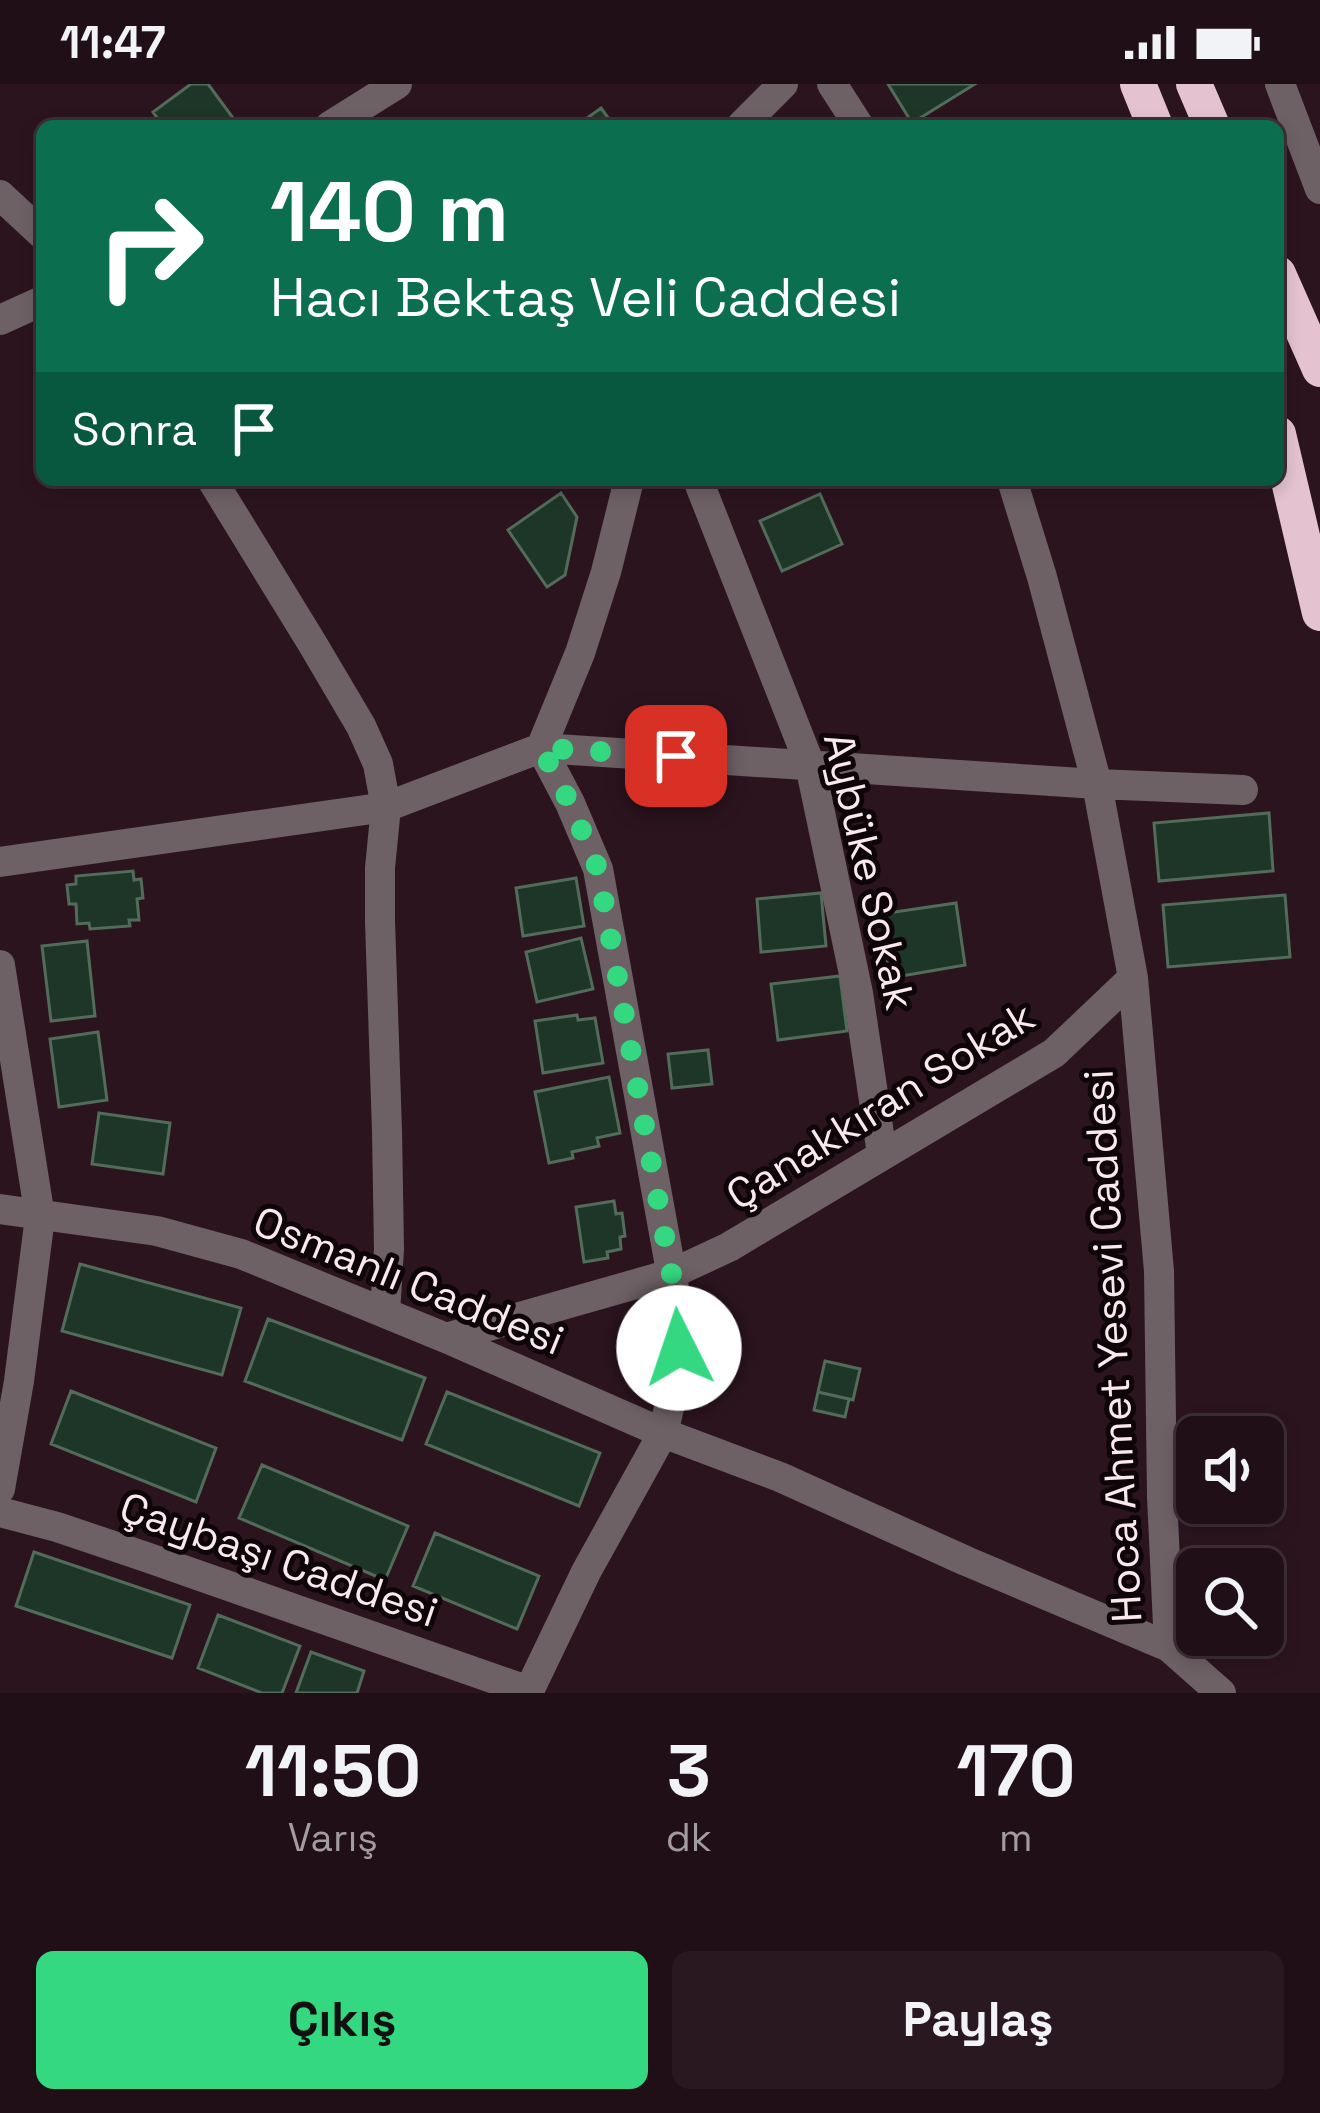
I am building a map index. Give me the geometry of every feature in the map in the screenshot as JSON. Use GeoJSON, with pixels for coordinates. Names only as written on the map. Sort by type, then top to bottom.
{"type":"FeatureCollection","features":[{"type":"Feature","properties":{"kind":"highway"},"geometry":{"type":"LineString","coordinates":[[1138,84],[1153,120]]}},
{"type":"Feature","properties":{"kind":"highway"},"geometry":{"type":"LineString","coordinates":[[1193,84],[1209,120]]}},
{"type":"Feature","properties":{"kind":"highway"},"geometry":{"type":"LineString","coordinates":[[1284,288],[1320,369]]}},
{"type":"Feature","properties":{"kind":"highway"},"geometry":{"type":"LineString","coordinates":[[1284,460],[1320,613]]}},
{"type":"Feature","properties":{"kind":"street"},"geometry":{"type":"LineString","coordinates":[[340,120],[398,84]]}},
{"type":"Feature","properties":{"kind":"street"},"geometry":{"type":"LineString","coordinates":[[747,120],[783,84]]}},
{"type":"Feature","properties":{"kind":"street"},"geometry":{"type":"LineString","coordinates":[[832,84],[855,120]]}},
{"type":"Feature","properties":{"kind":"street"},"geometry":{"type":"LineString","coordinates":[[1280,84],[1320,189]]}},
{"type":"Feature","properties":{"kind":"street"},"geometry":{"type":"LineString","coordinates":[[0,195],[36,228]]}},
{"type":"Feature","properties":{"kind":"street"},"geometry":{"type":"LineString","coordinates":[[0,320],[36,304]]}},
{"type":"Feature","properties":{"kind":"street"},"geometry":{"type":"LineString","coordinates":[[216,486],[361,726],[378,764],[386,807],[380,868],[389,1249],[385,1313]]}},
{"type":"Feature","properties":{"kind":"street"},"geometry":{"type":"LineString","coordinates":[[541,748],[580,653],[628,486]]}},
{"type":"Feature","properties":{"kind":"street","name":"Aybüke Sokak"},"geometry":{"type":"LineString","coordinates":[[700,486],[810,765],[858,993],[882,1154]]}},
{"type":"Feature","properties":{"kind":"street","name":"Hoca Ahmet Yesevi Caddesi"},"geometry":{"type":"LineString","coordinates":[[1014,486],[1097,784],[1133,978],[1159,1271],[1169,1647]]}},
{"type":"Feature","properties":{"kind":"street"},"geometry":{"type":"LineString","coordinates":[[529,1692],[586,1572],[663,1433],[679,1348],[678,1310],[598,869],[541,748]]}},
{"type":"Feature","properties":{"kind":"street"},"geometry":{"type":"LineString","coordinates":[[0,862],[386,807],[541,748],[1243,790]]}},
{"type":"Feature","properties":{"kind":"street"},"geometry":{"type":"LineString","coordinates":[[0,964],[40,1216],[0,1489]]}},
{"type":"Feature","properties":{"kind":"street","name":"Çanakkıran Sokak"},"geometry":{"type":"LineString","coordinates":[[446,1338],[671,1274],[729,1247],[1054,1053],[1133,978]]}},
{"type":"Feature","properties":{"kind":"street","name":"Osmanlı Caddesi"},"geometry":{"type":"LineString","coordinates":[[0,1209],[136,1228],[241,1255],[780,1478],[1169,1647],[1221,1693]]}},
{"type":"Feature","properties":{"kind":"street","name":"Çaybaşı Caddesi"},"geometry":{"type":"LineString","coordinates":[[0,1512],[124,1550],[529,1692]]}},
{"type":"Feature","properties":{"kind":"building"},"geometry":{"type":"Polygon","coordinates":[[[191,84],[208,84],[235,120],[159,120],[153,112],[191,84]]]}},
{"type":"Feature","properties":{"kind":"building"},"geometry":{"type":"Polygon","coordinates":[[[888,84],[975,84],[917,120],[910,120],[888,84]]]}},
{"type":"Feature","properties":{"kind":"building"},"geometry":{"type":"Polygon","coordinates":[[[601,108],[610,120],[584,120],[601,108]]]}},
{"type":"Feature","properties":{"kind":"building"},"geometry":{"type":"Polygon","coordinates":[[[561,493],[577,517],[565,575],[547,587],[508,530],[561,493]]]}},
{"type":"Feature","properties":{"kind":"building"},"geometry":{"type":"Polygon","coordinates":[[[820,494],[842,544],[782,571],[760,521],[820,494]]]}},
{"type":"Feature","properties":{"kind":"building"},"geometry":{"type":"Polygon","coordinates":[[[1269,813],[1273,871],[1159,881],[1154,823],[1269,813]]]}},
{"type":"Feature","properties":{"kind":"building"},"geometry":{"type":"Polygon","coordinates":[[[133,871],[134,880],[141,879],[139,920],[129,920],[130,926],[90,929],[89,923],[77,924],[76,904],[69,904],[67,885],[76,884],[76,876],[133,871]]]}},
{"type":"Feature","properties":{"kind":"building"},"geometry":{"type":"Polygon","coordinates":[[[576,878],[584,926],[523,936],[516,888],[576,878]]]}},
{"type":"Feature","properties":{"kind":"building"},"geometry":{"type":"Polygon","coordinates":[[[821,893],[826,946],[761,952],[757,899],[821,893]]]}},
{"type":"Feature","properties":{"kind":"building"},"geometry":{"type":"Polygon","coordinates":[[[1285,895],[1290,957],[1168,967],[1163,905],[1285,895]]]}},
{"type":"Feature","properties":{"kind":"building"},"geometry":{"type":"Polygon","coordinates":[[[956,903],[965,965],[890,978],[881,914],[956,903]]]}},
{"type":"Feature","properties":{"kind":"building"},"geometry":{"type":"Polygon","coordinates":[[[581,938],[593,989],[537,1002],[526,952],[581,938]]]}},
{"type":"Feature","properties":{"kind":"building"},"geometry":{"type":"Polygon","coordinates":[[[87,941],[95,1016],[51,1021],[42,946],[87,941]]]}},
{"type":"Feature","properties":{"kind":"building"},"geometry":{"type":"Polygon","coordinates":[[[840,976],[847,1031],[778,1040],[771,984],[840,976]]]}},
{"type":"Feature","properties":{"kind":"building"},"geometry":{"type":"Polygon","coordinates":[[[577,1015],[578,1020],[595,1018],[603,1063],[543,1073],[535,1021],[577,1015]]]}},
{"type":"Feature","properties":{"kind":"building"},"geometry":{"type":"Polygon","coordinates":[[[98,1032],[107,1100],[59,1107],[50,1039],[98,1032]]]}},
{"type":"Feature","properties":{"kind":"building"},"geometry":{"type":"Polygon","coordinates":[[[708,1050],[712,1084],[672,1088],[668,1054],[708,1050]]]}},
{"type":"Feature","properties":{"kind":"building"},"geometry":{"type":"Polygon","coordinates":[[[609,1077],[620,1133],[597,1138],[599,1146],[572,1152],[573,1158],[549,1163],[535,1092],[609,1077]]]}},
{"type":"Feature","properties":{"kind":"building"},"geometry":{"type":"Polygon","coordinates":[[[99,1113],[170,1123],[163,1174],[92,1164],[99,1113]]]}},
{"type":"Feature","properties":{"kind":"building"},"geometry":{"type":"Polygon","coordinates":[[[614,1201],[616,1214],[622,1213],[625,1236],[620,1237],[621,1249],[607,1252],[608,1258],[584,1262],[576,1207],[614,1201]]]}},
{"type":"Feature","properties":{"kind":"building"},"geometry":{"type":"Polygon","coordinates":[[[80,1264],[241,1308],[222,1375],[62,1331],[80,1264]]]}},
{"type":"Feature","properties":{"kind":"building"},"geometry":{"type":"Polygon","coordinates":[[[268,1319],[425,1378],[402,1440],[245,1381],[268,1319]]]}},
{"type":"Feature","properties":{"kind":"building"},"geometry":{"type":"Polygon","coordinates":[[[825,1361],[860,1369],[853,1400],[818,1392],[825,1361]]]}},
{"type":"Feature","properties":{"kind":"building"},"geometry":{"type":"Polygon","coordinates":[[[71,1391],[216,1448],[196,1502],[51,1444],[71,1391]]]}},
{"type":"Feature","properties":{"kind":"building"},"geometry":{"type":"Polygon","coordinates":[[[447,1392],[600,1453],[579,1506],[426,1444],[447,1392]]]}},
{"type":"Feature","properties":{"kind":"building"},"geometry":{"type":"Polygon","coordinates":[[[818,1392],[849,1399],[845,1417],[814,1410],[818,1392]]]}},
{"type":"Feature","properties":{"kind":"building"},"geometry":{"type":"Polygon","coordinates":[[[262,1465],[408,1526],[385,1580],[239,1518],[262,1465]]]}},
{"type":"Feature","properties":{"kind":"building"},"geometry":{"type":"Polygon","coordinates":[[[435,1533],[539,1576],[517,1629],[413,1586],[435,1533]]]}},
{"type":"Feature","properties":{"kind":"building"},"geometry":{"type":"Polygon","coordinates":[[[34,1552],[190,1605],[172,1658],[16,1606],[34,1552]]]}},
{"type":"Feature","properties":{"kind":"building"},"geometry":{"type":"Polygon","coordinates":[[[218,1615],[300,1646],[282,1693],[262,1693],[198,1668],[218,1615]]]}},
{"type":"Feature","properties":{"kind":"building"},"geometry":{"type":"Polygon","coordinates":[[[311,1652],[364,1671],[357,1693],[296,1693],[311,1652]]]}},
{"type":"Feature","properties":{"kind":"route"},"geometry":{"type":"LineString","coordinates":[[676,756],[541,748],[598,869],[678,1310],[679,1348]]}}]}
